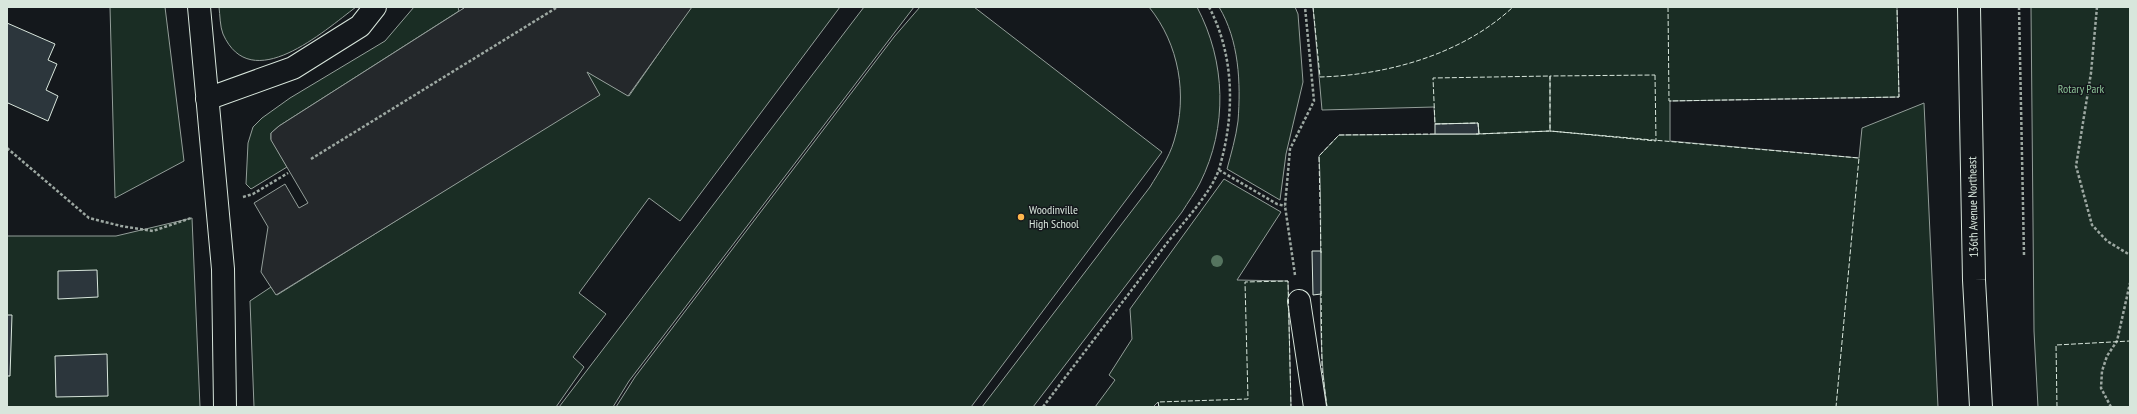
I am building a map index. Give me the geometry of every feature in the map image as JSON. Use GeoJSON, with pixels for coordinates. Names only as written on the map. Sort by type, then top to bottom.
{"type":"FeatureCollection","features":[{"type":"Feature","properties":{"kind":"street"},"geometry":{"type":"LineString","coordinates":[[199,7],[223,269],[225,407]]}},
{"type":"Feature","properties":{"kind":"street"},"geometry":{"type":"LineString","coordinates":[[207,99],[293,68],[360,26],[375,7]]}},
{"type":"Feature","properties":{"kind":"street","name":"136th Avenue Northeast"},"geometry":{"type":"LineString","coordinates":[[1969,7],[1974,280],[1981,407]]}},
{"type":"Feature","properties":{"kind":"street"},"geometry":{"type":"LineString","coordinates":[[1299,301],[1315,407]]}},
{"type":"Feature","properties":{"kind":"path"},"geometry":{"type":"LineString","coordinates":[[1043,407],[1194,208],[1219,170],[1229,120],[1230,83],[1220,28],[1209,7]]}},
{"type":"Feature","properties":{"kind":"path"},"geometry":{"type":"LineString","coordinates":[[1302,7],[1306,12]]}},
{"type":"Feature","properties":{"kind":"path"},"geometry":{"type":"LineString","coordinates":[[1299,301],[1285,206],[1290,149],[1314,101],[1305,7]]}},
{"type":"Feature","properties":{"kind":"path"},"geometry":{"type":"LineString","coordinates":[[2019,7],[2024,255]]}},
{"type":"Feature","properties":{"kind":"path"},"geometry":{"type":"LineString","coordinates":[[2097,7],[2091,72],[2076,166],[2092,225],[2107,241],[2130,256]]}},
{"type":"Feature","properties":{"kind":"path"},"geometry":{"type":"LineString","coordinates":[[311,159],[556,8]]}},
{"type":"Feature","properties":{"kind":"path"},"geometry":{"type":"LineString","coordinates":[[7,148],[88,218],[121,226],[153,230],[192,218]]}},
{"type":"Feature","properties":{"kind":"path"},"geometry":{"type":"LineString","coordinates":[[1219,170],[1277,204],[1285,206]]}},
{"type":"Feature","properties":{"kind":"path"},"geometry":{"type":"LineString","coordinates":[[241,197],[253,194],[288,173]]}},
{"type":"Feature","properties":{"kind":"path"},"geometry":{"type":"LineString","coordinates":[[2111,407],[2101,388],[2102,371],[2107,356],[2117,341],[2130,283]]}},
{"type":"Feature","properties":{"kind":"green space"},"geometry":{"type":"Polygon","coordinates":[[[110,7],[165,7],[184,161],[115,198],[110,7]]]}},
{"type":"Feature","properties":{"kind":"green space"},"geometry":{"type":"Polygon","coordinates":[[[219,7],[356,7],[307,43],[288,53],[269,59],[251,60],[235,52],[223,34],[219,7]]]}},
{"type":"Feature","properties":{"kind":"green space"},"geometry":{"type":"Polygon","coordinates":[[[414,7],[458,7],[459,11],[279,126],[271,133],[271,139],[287,167],[251,189],[246,184],[248,143],[253,127],[262,118],[290,98],[385,41],[414,7]]]}},
{"type":"Feature","properties":{"kind":"green space"},"geometry":{"type":"Polygon","coordinates":[[[691,7],[840,7],[680,221],[649,198],[579,293],[606,314],[573,357],[584,367],[556,407],[254,407],[250,301],[271,287],[277,295],[599,94],[586,71],[629,96],[691,7]]]}},
{"type":"Feature","properties":{"kind":"green space"},"geometry":{"type":"Polygon","coordinates":[[[864,7],[914,7],[629,381],[613,407],[559,407],[864,7]]]}},
{"type":"Feature","properties":{"kind":"green space"},"geometry":{"type":"Polygon","coordinates":[[[920,7],[974,7],[1162,152],[971,407],[616,407],[635,377],[894,37],[920,7]]]}},
{"type":"Feature","properties":{"kind":"green space"},"geometry":{"type":"Polygon","coordinates":[[[1149,7],[1197,7],[1207,28],[1214,50],[1220,95],[1219,117],[1209,162],[1198,187],[1182,212],[1033,407],[982,407],[1150,187],[1164,165],[1174,141],[1178,124],[1180,88],[1174,54],[1168,37],[1149,7]]]}},
{"type":"Feature","properties":{"kind":"green space"},"geometry":{"type":"Polygon","coordinates":[[[1219,7],[1295,7],[1298,14],[1303,82],[1286,154],[1280,200],[1227,169],[1238,121],[1239,77],[1235,48],[1231,33],[1219,7]]]}},
{"type":"Feature","properties":{"kind":"green space"},"geometry":{"type":"Polygon","coordinates":[[[1313,7],[1897,7],[1899,97],[1670,101],[1670,141],[1859,158],[1862,128],[1924,103],[1938,407],[1327,407],[1321,344],[1321,219],[1319,156],[1339,135],[1478,134],[1478,124],[1435,124],[1434,107],[1322,110],[1313,7]]]}},
{"type":"Feature","properties":{"kind":"green space","name":"Rotary Park"},"geometry":{"type":"Polygon","coordinates":[[[2031,7],[2130,7],[2130,407],[2038,407],[2034,331],[2031,7]]]}},
{"type":"Feature","properties":{"kind":"green space"},"geometry":{"type":"Polygon","coordinates":[[[1224,179],[1281,212],[1237,280],[1288,281],[1291,407],[1159,407],[1158,402],[1153,407],[1095,407],[1115,380],[1109,375],[1132,339],[1130,309],[1224,179]]]}},
{"type":"Feature","properties":{"kind":"green space"},"geometry":{"type":"Polygon","coordinates":[[[192,218],[200,407],[7,407],[7,236],[116,236],[192,218]]]}},
{"type":"Feature","properties":{"kind":"shaded area"},"geometry":{"type":"Polygon","coordinates":[[[459,7],[692,7],[628,96],[587,72],[600,95],[276,295],[261,272],[268,227],[254,203],[285,184],[299,208],[308,203],[271,140],[271,133],[279,126],[464,8],[459,7]]]}},
{"type":"Feature","properties":{"kind":"building"},"geometry":{"type":"Polygon","coordinates":[[[7,23],[55,44],[48,60],[57,64],[46,90],[58,96],[48,121],[8,103],[7,105],[7,23]]]}},
{"type":"Feature","properties":{"kind":"building"},"geometry":{"type":"Polygon","coordinates":[[[1478,123],[1479,134],[1435,134],[1435,124],[1478,123]]]}},
{"type":"Feature","properties":{"kind":"building"},"geometry":{"type":"Polygon","coordinates":[[[1312,251],[1321,251],[1321,294],[1313,295],[1312,251]]]}},
{"type":"Feature","properties":{"kind":"building"},"geometry":{"type":"Polygon","coordinates":[[[97,270],[98,297],[58,299],[58,271],[97,270]]]}},
{"type":"Feature","properties":{"kind":"building"},"geometry":{"type":"Polygon","coordinates":[[[7,315],[12,315],[10,376],[7,376],[7,315]]]}},
{"type":"Feature","properties":{"kind":"building"},"geometry":{"type":"Polygon","coordinates":[[[107,354],[108,396],[56,397],[55,356],[107,354]]]}},
{"type":"Feature","properties":{"kind":"fence"},"geometry":{"type":"LineString","coordinates":[[1313,7],[1320,77],[1372,72],[1423,59],[1448,49],[1471,37],[1493,23],[1513,7]]}},
{"type":"Feature","properties":{"kind":"fence"},"geometry":{"type":"LineString","coordinates":[[1668,7],[1669,101],[1899,97],[1897,7]]}},
{"type":"Feature","properties":{"kind":"fence"},"geometry":{"type":"LineString","coordinates":[[1655,75],[1656,141],[1550,131],[1550,76],[1655,75]]}},
{"type":"Feature","properties":{"kind":"fence"},"geometry":{"type":"LineString","coordinates":[[1550,76],[1550,131],[1479,134],[1478,123],[1435,124],[1433,78],[1550,76]]}},
{"type":"Feature","properties":{"kind":"fence"},"geometry":{"type":"LineString","coordinates":[[1476,134],[1550,131],[1859,158],[1836,407]]}},
{"type":"Feature","properties":{"kind":"fence"},"geometry":{"type":"LineString","coordinates":[[1321,253],[1319,156],[1339,135],[1436,134]]}},
{"type":"Feature","properties":{"kind":"fence"},"geometry":{"type":"LineString","coordinates":[[1159,407],[1158,402],[1248,399],[1245,282],[1288,281],[1291,407]]}},
{"type":"Feature","properties":{"kind":"fence"},"geometry":{"type":"LineString","coordinates":[[1321,291],[1322,369],[1327,407]]}},
{"type":"Feature","properties":{"kind":"fence"},"geometry":{"type":"LineString","coordinates":[[2057,407],[2056,345],[2130,341]]}},
{"type":"Feature","properties":{"kind":"place","name":"Woodinville High School"},"geometry":{"type":"Point","coordinates":[1021,217]}}]}
